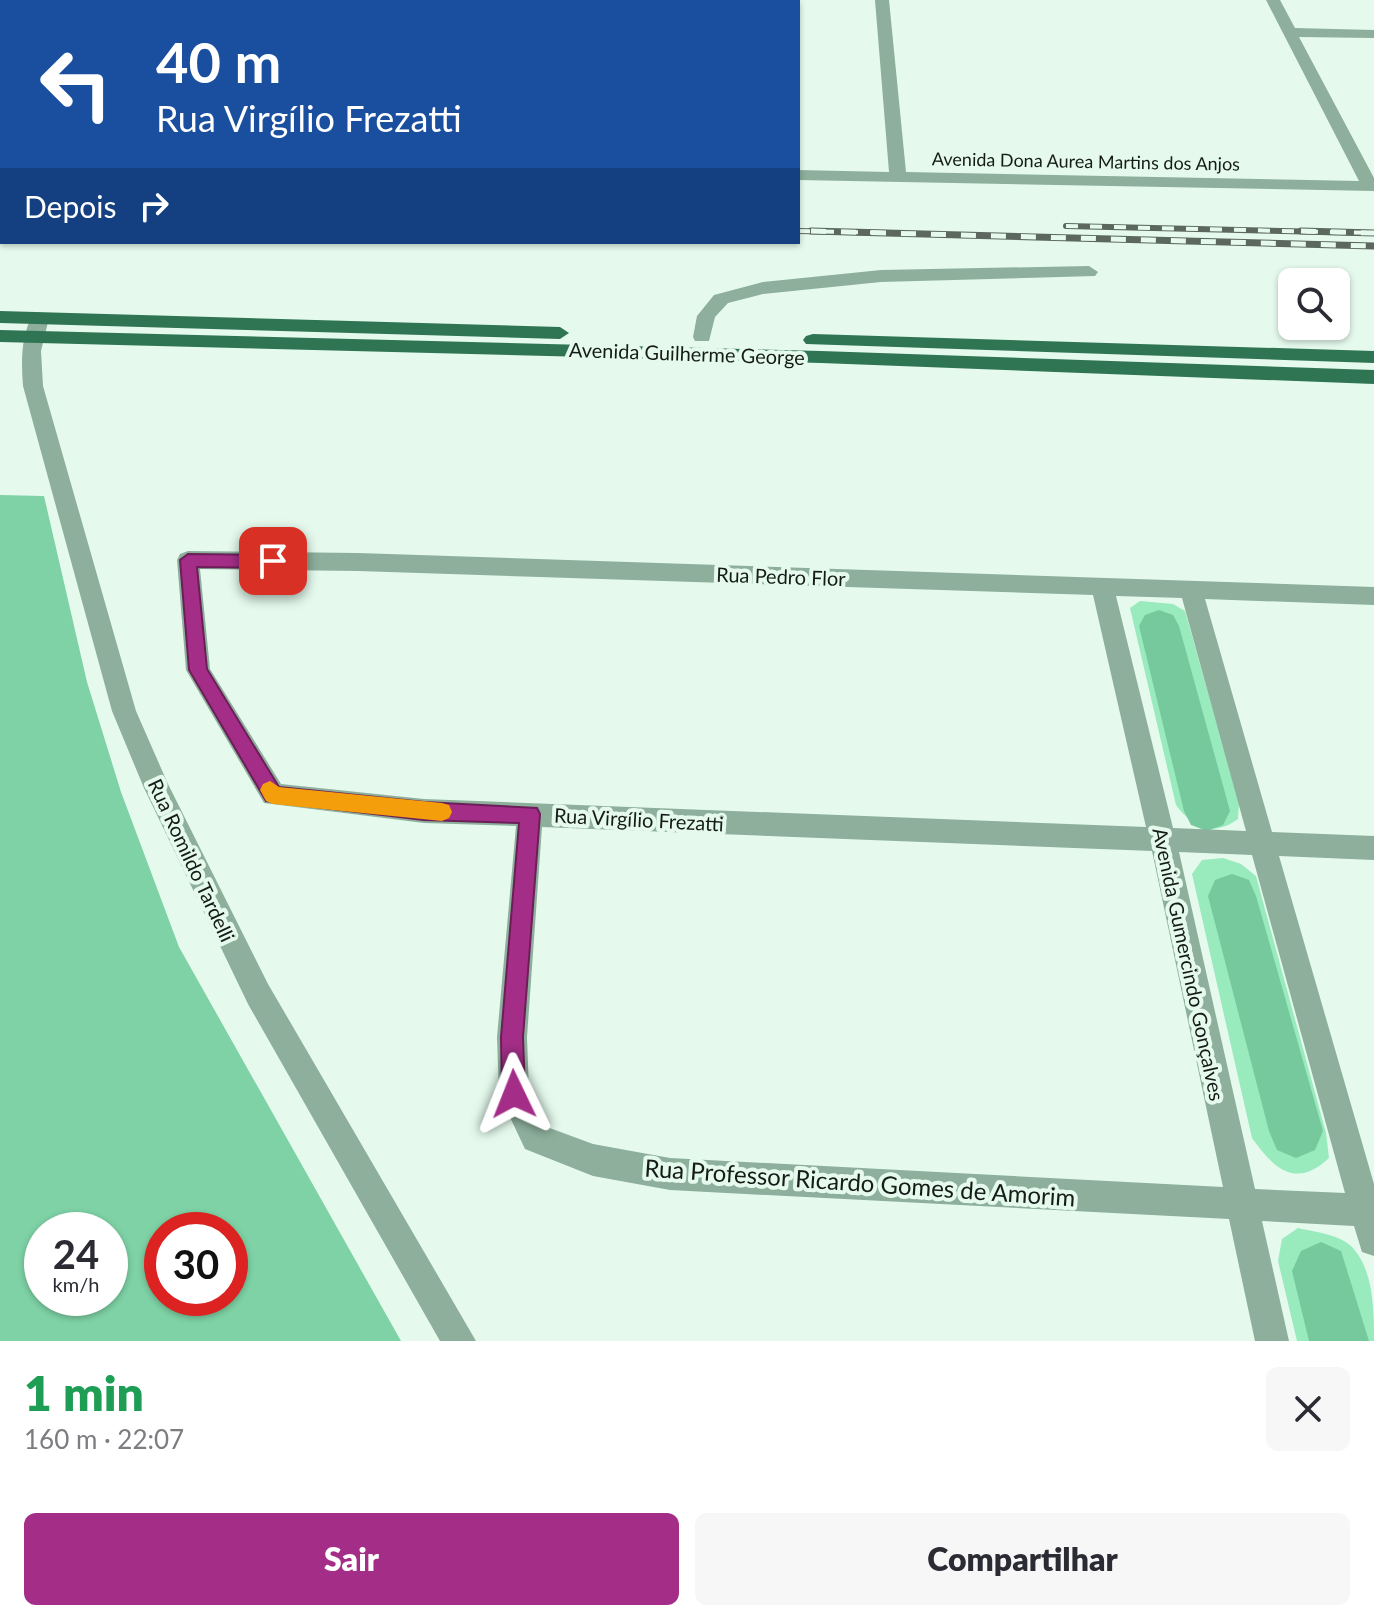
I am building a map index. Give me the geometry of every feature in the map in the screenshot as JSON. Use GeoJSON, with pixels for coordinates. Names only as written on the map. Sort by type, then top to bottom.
{"type":"FeatureCollection","features":[{"type":"Feature","properties":{"kind":"main road","name":"Avenida Guilherme George"},"geometry":{"type":"LineString","coordinates":[[0,317],[36,327],[1374,377]]}},
{"type":"Feature","properties":{"kind":"main road","name":"Avenida Guilherme George"},"geometry":{"type":"LineString","coordinates":[[0,336],[36,327],[702,337],[1374,357]]}},
{"type":"Feature","properties":{"kind":"street"},"geometry":{"type":"LineString","coordinates":[[882,0],[898,177]]}},
{"type":"Feature","properties":{"kind":"street"},"geometry":{"type":"LineString","coordinates":[[1273,0],[1372,186]]}},
{"type":"Feature","properties":{"kind":"street"},"geometry":{"type":"LineString","coordinates":[[1290,32],[1374,34]]}},
{"type":"Feature","properties":{"kind":"street","name":"Avenida Dona Aurea Martins dos Anjos"},"geometry":{"type":"LineString","coordinates":[[800,175],[1372,186]]}},
{"type":"Feature","properties":{"kind":"street"},"geometry":{"type":"LineString","coordinates":[[702,337],[706,316],[721,299],[763,288],[881,276],[1089,272]]}},
{"type":"Feature","properties":{"kind":"street","name":"Rua Romildo Tardelli"},"geometry":{"type":"LineString","coordinates":[[36,327],[30,358],[33,386],[124,711],[206,890],[258,994],[459,1341]]}},
{"type":"Feature","properties":{"kind":"street","name":"Rua Pedro Flor"},"geometry":{"type":"LineString","coordinates":[[188,560],[358,562],[1374,596]]}},
{"type":"Feature","properties":{"kind":"street","name":"Rua Virgílio Frezatti"},"geometry":{"type":"LineString","coordinates":[[188,560],[198,670],[273,795],[424,811],[1374,848]]}},
{"type":"Feature","properties":{"kind":"street","name":"Avenida Gumercindo Gonçalves"},"geometry":{"type":"LineString","coordinates":[[1102,587],[1163,841],[1272,1341]]}},
{"type":"Feature","properties":{"kind":"street"},"geometry":{"type":"LineString","coordinates":[[1191,590],[1370,1211],[1374,1240]]}},
{"type":"Feature","properties":{"kind":"street","name":"Rua Professor Ricardo Gomes de Amorim"},"geometry":{"type":"LineString","coordinates":[[530,814],[512,1037],[514,1094],[536,1138],[593,1160],[670,1174],[1370,1211]]}},
{"type":"Feature","properties":{"kind":"green space"},"geometry":{"type":"Polygon","coordinates":[[[0,495],[44,496],[87,682],[121,792],[179,947],[401,1341],[0,1341],[0,495]]]}},
{"type":"Feature","properties":{"kind":"green space"},"geometry":{"type":"Polygon","coordinates":[[[1140,601],[1173,604],[1185,611],[1239,803],[1238,819],[1229,825],[1212,829],[1196,824],[1176,805],[1130,608],[1140,601]]]}},
{"type":"Feature","properties":{"kind":"green space"},"geometry":{"type":"Polygon","coordinates":[[[1223,858],[1241,864],[1256,876],[1326,1133],[1329,1158],[1306,1172],[1286,1171],[1277,1166],[1252,1138],[1192,874],[1202,860],[1223,858]]]}},
{"type":"Feature","properties":{"kind":"green space"},"geometry":{"type":"Polygon","coordinates":[[[1298,1228],[1339,1239],[1359,1255],[1371,1291],[1374,1341],[1297,1341],[1278,1261],[1282,1239],[1298,1228]]]}},
{"type":"Feature","properties":{"kind":"waterway"},"geometry":{"type":"LineString","coordinates":[[1159,626],[1207,811]]}},
{"type":"Feature","properties":{"kind":"waterway"},"geometry":{"type":"LineString","coordinates":[[1232,896],[1296,1131]]}},
{"type":"Feature","properties":{"kind":"waterway"},"geometry":{"type":"LineString","coordinates":[[1321,1271],[1339,1341]]}},
{"type":"Feature","properties":{"kind":"railway"},"geometry":{"type":"LineString","coordinates":[[1066,226],[1374,233],[1301,231]]}},
{"type":"Feature","properties":{"kind":"railway"},"geometry":{"type":"LineString","coordinates":[[800,231],[876,233]]}},
{"type":"Feature","properties":{"kind":"railway"},"geometry":{"type":"LineString","coordinates":[[811,231],[876,233]]}},
{"type":"Feature","properties":{"kind":"railway"},"geometry":{"type":"LineString","coordinates":[[876,233],[888,233]]}},
{"type":"Feature","properties":{"kind":"railway"},"geometry":{"type":"LineString","coordinates":[[876,233],[1374,246]]}},
{"type":"Feature","properties":{"kind":"slow traffic"},"geometry":{"type":"LineString","coordinates":[[270,790],[273,795],[442,812]]}},
{"type":"Feature","properties":{"kind":"route"},"geometry":{"type":"LineString","coordinates":[[273,561],[188,560],[198,670],[273,795],[424,811],[530,814],[512,1037],[514,1094]]}}]}
